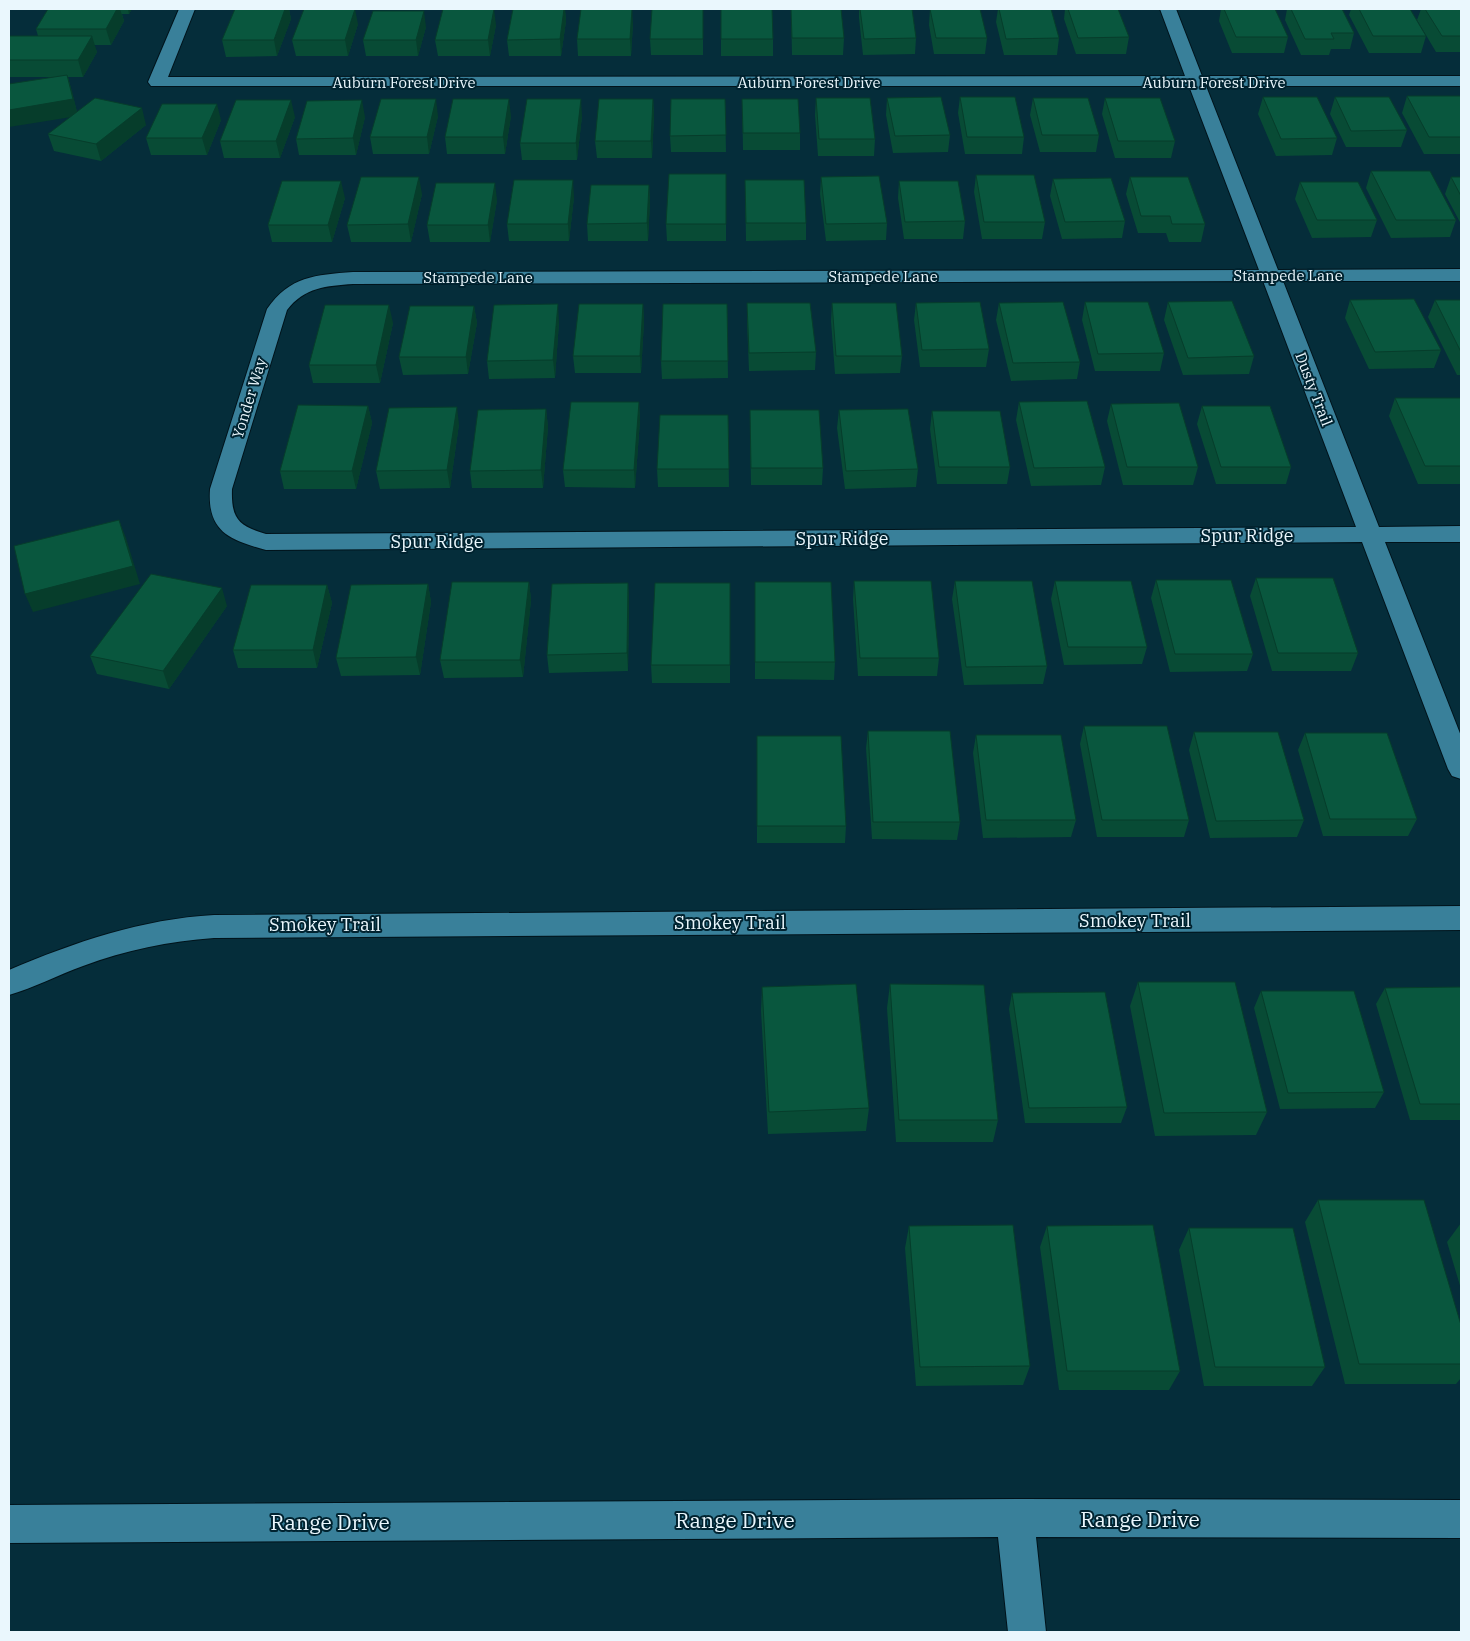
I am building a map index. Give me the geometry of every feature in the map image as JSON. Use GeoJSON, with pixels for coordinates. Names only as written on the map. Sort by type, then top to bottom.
{"type":"FeatureCollection","features":[{"type":"Feature","properties":{"kind":"street","name":"Auburn Forest Drive"},"geometry":{"type":"LineString","coordinates":[[187,9],[157,82],[1461,81]]}},
{"type":"Feature","properties":{"kind":"street","name":"Dusty Trail"},"geometry":{"type":"LineString","coordinates":[[1168,9],[1461,769]]}},
{"type":"Feature","properties":{"kind":"street","name":"Stampede Lane"},"geometry":{"type":"LineString","coordinates":[[304,284],[353,278],[1461,275]]}},
{"type":"Feature","properties":{"kind":"street","name":"Yonder Way"},"geometry":{"type":"LineString","coordinates":[[227,524],[219,506],[221,489],[277,309],[287,294],[304,284]]}},
{"type":"Feature","properties":{"kind":"street","name":"Spur Ridge"},"geometry":{"type":"LineString","coordinates":[[227,524],[245,536],[266,542],[1461,534]]}},
{"type":"Feature","properties":{"kind":"street","name":"Smokey Trail"},"geometry":{"type":"LineString","coordinates":[[9,983],[47,966],[144,936],[201,927],[247,925],[1461,918]]}},
{"type":"Feature","properties":{"kind":"street","name":"Range Drive"},"geometry":{"type":"LineString","coordinates":[[9,1524],[1015,1518],[1461,1519]]}},
{"type":"Feature","properties":{"kind":"street"},"geometry":{"type":"LineString","coordinates":[[1015,1518],[1027,1632]]}},
{"type":"Feature","properties":{"kind":"building"},"geometry":{"type":"Polygon","coordinates":[[[48,9],[117,9],[106,29],[36,29],[48,9]]]}},
{"type":"Feature","properties":{"kind":"building"},"geometry":{"type":"Polygon","coordinates":[[[235,9],[285,9],[274,40],[222,40],[235,9]]]}},
{"type":"Feature","properties":{"kind":"building"},"geometry":{"type":"Polygon","coordinates":[[[304,9],[355,9],[345,40],[292,40],[304,9]]]}},
{"type":"Feature","properties":{"kind":"building"},"geometry":{"type":"Polygon","coordinates":[[[443,9],[494,9],[488,40],[435,40],[443,9]]]}},
{"type":"Feature","properties":{"kind":"building"},"geometry":{"type":"Polygon","coordinates":[[[513,9],[564,9],[560,39],[507,40],[513,9]]]}},
{"type":"Feature","properties":{"kind":"building"},"geometry":{"type":"Polygon","coordinates":[[[581,9],[632,9],[630,39],[577,39],[581,9]]]}},
{"type":"Feature","properties":{"kind":"building"},"geometry":{"type":"Polygon","coordinates":[[[652,9],[703,9],[703,39],[650,39],[652,9]]]}},
{"type":"Feature","properties":{"kind":"building"},"geometry":{"type":"Polygon","coordinates":[[[721,9],[772,9],[773,39],[721,39],[721,9]]]}},
{"type":"Feature","properties":{"kind":"building"},"geometry":{"type":"Polygon","coordinates":[[[791,9],[841,9],[844,38],[792,38],[791,9]]]}},
{"type":"Feature","properties":{"kind":"building"},"geometry":{"type":"Polygon","coordinates":[[[860,9],[912,9],[916,38],[864,39],[860,9]]]}},
{"type":"Feature","properties":{"kind":"building"},"geometry":{"type":"Polygon","coordinates":[[[930,9],[980,9],[987,38],[936,38],[930,9]]]}},
{"type":"Feature","properties":{"kind":"building"},"geometry":{"type":"Polygon","coordinates":[[[999,9],[1051,9],[1059,38],[1006,39],[999,9]]]}},
{"type":"Feature","properties":{"kind":"building"},"geometry":{"type":"Polygon","coordinates":[[[1068,9],[1118,9],[1129,37],[1078,38],[1068,9]]]}},
{"type":"Feature","properties":{"kind":"building"},"geometry":{"type":"Polygon","coordinates":[[[1224,9],[1275,9],[1288,37],[1236,37],[1224,9]]]}},
{"type":"Feature","properties":{"kind":"building"},"geometry":{"type":"Polygon","coordinates":[[[1291,9],[1342,9],[1354,33],[1331,33],[1334,39],[1305,39],[1291,9]]]}},
{"type":"Feature","properties":{"kind":"building"},"geometry":{"type":"Polygon","coordinates":[[[1359,9],[1410,9],[1426,36],[1373,36],[1359,9]]]}},
{"type":"Feature","properties":{"kind":"building"},"geometry":{"type":"Polygon","coordinates":[[[1425,9],[1461,9],[1461,36],[1442,36],[1425,9]]]}},
{"type":"Feature","properties":{"kind":"building"},"geometry":{"type":"Polygon","coordinates":[[[373,11],[424,11],[416,40],[363,40],[373,11]]]}},
{"type":"Feature","properties":{"kind":"building"},"geometry":{"type":"Polygon","coordinates":[[[9,36],[92,36],[78,60],[9,60],[9,36]]]}},
{"type":"Feature","properties":{"kind":"building"},"geometry":{"type":"Polygon","coordinates":[[[67,75],[73,99],[9,110],[9,84],[67,75]]]}},
{"type":"Feature","properties":{"kind":"building"},"geometry":{"type":"Polygon","coordinates":[[[1407,96],[1461,96],[1461,137],[1429,137],[1407,96]]]}},
{"type":"Feature","properties":{"kind":"building"},"geometry":{"type":"Polygon","coordinates":[[[941,97],[950,135],[895,136],[887,98],[941,97]]]}},
{"type":"Feature","properties":{"kind":"building"},"geometry":{"type":"Polygon","coordinates":[[[960,97],[1015,97],[1024,137],[967,137],[960,97]]]}},
{"type":"Feature","properties":{"kind":"building"},"geometry":{"type":"Polygon","coordinates":[[[1263,97],[1317,97],[1337,138],[1281,139],[1263,97]]]}},
{"type":"Feature","properties":{"kind":"building"},"geometry":{"type":"Polygon","coordinates":[[[1335,97],[1389,97],[1407,130],[1351,131],[1335,97]]]}},
{"type":"Feature","properties":{"kind":"building"},"geometry":{"type":"Polygon","coordinates":[[[95,98],[142,108],[96,144],[48,134],[95,98]]]}},
{"type":"Feature","properties":{"kind":"building"},"geometry":{"type":"Polygon","coordinates":[[[816,98],[870,98],[875,139],[819,139],[816,98]]]}},
{"type":"Feature","properties":{"kind":"building"},"geometry":{"type":"Polygon","coordinates":[[[1033,98],[1088,98],[1099,135],[1042,135],[1033,98]]]}},
{"type":"Feature","properties":{"kind":"building"},"geometry":{"type":"Polygon","coordinates":[[[1105,98],[1160,98],[1175,141],[1118,141],[1105,98]]]}},
{"type":"Feature","properties":{"kind":"building"},"geometry":{"type":"Polygon","coordinates":[[[381,99],[436,99],[427,137],[370,137],[381,99]]]}},
{"type":"Feature","properties":{"kind":"building"},"geometry":{"type":"Polygon","coordinates":[[[453,99],[509,99],[503,137],[445,137],[453,99]]]}},
{"type":"Feature","properties":{"kind":"building"},"geometry":{"type":"Polygon","coordinates":[[[527,99],[581,99],[576,143],[520,143],[527,99]]]}},
{"type":"Feature","properties":{"kind":"building"},"geometry":{"type":"Polygon","coordinates":[[[599,99],[653,99],[651,141],[595,141],[599,99]]]}},
{"type":"Feature","properties":{"kind":"building"},"geometry":{"type":"Polygon","coordinates":[[[671,99],[725,99],[726,135],[670,136],[671,99]]]}},
{"type":"Feature","properties":{"kind":"building"},"geometry":{"type":"Polygon","coordinates":[[[742,99],[798,99],[800,133],[743,133],[742,99]]]}},
{"type":"Feature","properties":{"kind":"building"},"geometry":{"type":"Polygon","coordinates":[[[236,100],[291,100],[276,141],[220,141],[236,100]]]}},
{"type":"Feature","properties":{"kind":"building"},"geometry":{"type":"Polygon","coordinates":[[[362,100],[353,138],[296,139],[307,101],[362,100]]]}},
{"type":"Feature","properties":{"kind":"building"},"geometry":{"type":"Polygon","coordinates":[[[162,104],[217,104],[202,138],[146,138],[162,104]]]}},
{"type":"Feature","properties":{"kind":"building"},"geometry":{"type":"Polygon","coordinates":[[[1371,171],[1430,171],[1456,220],[1396,220],[1371,171]]]}},
{"type":"Feature","properties":{"kind":"building"},"geometry":{"type":"Polygon","coordinates":[[[669,174],[726,174],[726,224],[666,224],[669,174]]]}},
{"type":"Feature","properties":{"kind":"building"},"geometry":{"type":"Polygon","coordinates":[[[976,175],[1034,175],[1045,222],[984,222],[976,175]]]}},
{"type":"Feature","properties":{"kind":"building"},"geometry":{"type":"Polygon","coordinates":[[[879,176],[887,223],[826,224],[821,177],[879,176]]]}},
{"type":"Feature","properties":{"kind":"building"},"geometry":{"type":"Polygon","coordinates":[[[361,177],[419,177],[408,224],[347,225],[361,177]]]}},
{"type":"Feature","properties":{"kind":"building"},"geometry":{"type":"Polygon","coordinates":[[[1130,177],[1188,177],[1205,224],[1172,224],[1170,216],[1141,216],[1130,177]]]}},
{"type":"Feature","properties":{"kind":"building"},"geometry":{"type":"Polygon","coordinates":[[[1451,177],[1461,177],[1461,196],[1451,177]]]}},
{"type":"Feature","properties":{"kind":"building"},"geometry":{"type":"Polygon","coordinates":[[[1111,178],[1125,221],[1065,222],[1053,179],[1111,178]]]}},
{"type":"Feature","properties":{"kind":"building"},"geometry":{"type":"Polygon","coordinates":[[[514,180],[573,180],[568,224],[507,224],[514,180]]]}},
{"type":"Feature","properties":{"kind":"building"},"geometry":{"type":"Polygon","coordinates":[[[745,180],[804,180],[806,223],[746,223],[745,180]]]}},
{"type":"Feature","properties":{"kind":"building"},"geometry":{"type":"Polygon","coordinates":[[[282,181],[341,181],[328,225],[268,225],[282,181]]]}},
{"type":"Feature","properties":{"kind":"building"},"geometry":{"type":"Polygon","coordinates":[[[899,181],[958,181],[965,221],[905,222],[899,181]]]}},
{"type":"Feature","properties":{"kind":"building"},"geometry":{"type":"Polygon","coordinates":[[[1300,182],[1358,182],[1377,220],[1317,220],[1300,182]]]}},
{"type":"Feature","properties":{"kind":"building"},"geometry":{"type":"Polygon","coordinates":[[[436,183],[495,183],[488,225],[427,225],[436,183]]]}},
{"type":"Feature","properties":{"kind":"building"},"geometry":{"type":"Polygon","coordinates":[[[591,185],[649,185],[647,223],[587,224],[591,185]]]}},
{"type":"Feature","properties":{"kind":"building"},"geometry":{"type":"Polygon","coordinates":[[[1414,299],[1441,350],[1375,352],[1350,300],[1414,299]]]}},
{"type":"Feature","properties":{"kind":"building"},"geometry":{"type":"Polygon","coordinates":[[[1435,300],[1461,300],[1461,352],[1435,300]]]}},
{"type":"Feature","properties":{"kind":"building"},"geometry":{"type":"Polygon","coordinates":[[[1232,301],[1254,356],[1188,358],[1168,302],[1232,301]]]}},
{"type":"Feature","properties":{"kind":"building"},"geometry":{"type":"Polygon","coordinates":[[[980,302],[989,349],[922,350],[916,303],[980,302]]]}},
{"type":"Feature","properties":{"kind":"building"},"geometry":{"type":"Polygon","coordinates":[[[1063,302],[1080,362],[1013,363],[999,303],[1063,302]]]}},
{"type":"Feature","properties":{"kind":"building"},"geometry":{"type":"Polygon","coordinates":[[[1085,302],[1148,302],[1164,353],[1098,354],[1085,302]]]}},
{"type":"Feature","properties":{"kind":"building"},"geometry":{"type":"Polygon","coordinates":[[[747,303],[810,303],[816,352],[749,353],[747,303]]]}},
{"type":"Feature","properties":{"kind":"building"},"geometry":{"type":"Polygon","coordinates":[[[832,303],[896,303],[902,356],[836,356],[832,303]]]}},
{"type":"Feature","properties":{"kind":"building"},"geometry":{"type":"Polygon","coordinates":[[[558,304],[553,360],[487,361],[494,305],[558,304]]]}},
{"type":"Feature","properties":{"kind":"building"},"geometry":{"type":"Polygon","coordinates":[[[579,304],[643,304],[640,356],[573,356],[579,304]]]}},
{"type":"Feature","properties":{"kind":"building"},"geometry":{"type":"Polygon","coordinates":[[[663,304],[727,304],[728,361],[661,361],[663,304]]]}},
{"type":"Feature","properties":{"kind":"building"},"geometry":{"type":"Polygon","coordinates":[[[325,305],[389,305],[376,365],[309,365],[325,305]]]}},
{"type":"Feature","properties":{"kind":"building"},"geometry":{"type":"Polygon","coordinates":[[[410,306],[474,306],[466,357],[399,357],[410,306]]]}},
{"type":"Feature","properties":{"kind":"building"},"geometry":{"type":"Polygon","coordinates":[[[1395,398],[1461,398],[1461,466],[1425,466],[1395,398]]]}},
{"type":"Feature","properties":{"kind":"building"},"geometry":{"type":"Polygon","coordinates":[[[1087,401],[1105,467],[1034,468],[1019,402],[1087,401]]]}},
{"type":"Feature","properties":{"kind":"building"},"geometry":{"type":"Polygon","coordinates":[[[571,402],[639,402],[634,470],[563,470],[571,402]]]}},
{"type":"Feature","properties":{"kind":"building"},"geometry":{"type":"Polygon","coordinates":[[[1179,403],[1198,467],[1127,467],[1111,404],[1179,403]]]}},
{"type":"Feature","properties":{"kind":"building"},"geometry":{"type":"Polygon","coordinates":[[[298,405],[368,406],[352,471],[280,471],[298,405]]]}},
{"type":"Feature","properties":{"kind":"building"},"geometry":{"type":"Polygon","coordinates":[[[1202,406],[1270,406],[1291,467],[1221,467],[1202,406]]]}},
{"type":"Feature","properties":{"kind":"building"},"geometry":{"type":"Polygon","coordinates":[[[457,407],[447,470],[376,471],[389,408],[457,407]]]}},
{"type":"Feature","properties":{"kind":"building"},"geometry":{"type":"Polygon","coordinates":[[[546,409],[541,470],[470,471],[478,410],[546,409]]]}},
{"type":"Feature","properties":{"kind":"building"},"geometry":{"type":"Polygon","coordinates":[[[908,409],[918,469],[846,471],[839,410],[908,409]]]}},
{"type":"Feature","properties":{"kind":"building"},"geometry":{"type":"Polygon","coordinates":[[[750,410],[819,410],[823,468],[751,468],[750,410]]]}},
{"type":"Feature","properties":{"kind":"building"},"geometry":{"type":"Polygon","coordinates":[[[932,411],[1000,411],[1010,467],[939,467],[932,411]]]}},
{"type":"Feature","properties":{"kind":"building"},"geometry":{"type":"Polygon","coordinates":[[[660,415],[728,415],[729,469],[657,469],[660,415]]]}},
{"type":"Feature","properties":{"kind":"building"},"geometry":{"type":"Polygon","coordinates":[[[119,520],[133,566],[25,594],[14,546],[119,520]]]}},
{"type":"Feature","properties":{"kind":"building"},"geometry":{"type":"Polygon","coordinates":[[[151,574],[222,588],[163,671],[90,656],[151,574]]]}},
{"type":"Feature","properties":{"kind":"building"},"geometry":{"type":"Polygon","coordinates":[[[1256,578],[1333,578],[1358,653],[1278,653],[1256,578]]]}},
{"type":"Feature","properties":{"kind":"building"},"geometry":{"type":"Polygon","coordinates":[[[1156,580],[1231,580],[1253,654],[1175,654],[1156,580]]]}},
{"type":"Feature","properties":{"kind":"building"},"geometry":{"type":"Polygon","coordinates":[[[854,581],[931,581],[939,658],[860,658],[854,581]]]}},
{"type":"Feature","properties":{"kind":"building"},"geometry":{"type":"Polygon","coordinates":[[[955,581],[1032,581],[1047,666],[966,667],[955,581]]]}},
{"type":"Feature","properties":{"kind":"building"},"geometry":{"type":"Polygon","coordinates":[[[1055,581],[1131,581],[1147,647],[1068,647],[1055,581]]]}},
{"type":"Feature","properties":{"kind":"building"},"geometry":{"type":"Polygon","coordinates":[[[452,582],[529,582],[520,660],[440,660],[452,582]]]}},
{"type":"Feature","properties":{"kind":"building"},"geometry":{"type":"Polygon","coordinates":[[[755,582],[831,582],[835,662],[755,662],[755,582]]]}},
{"type":"Feature","properties":{"kind":"building"},"geometry":{"type":"Polygon","coordinates":[[[628,583],[627,653],[547,655],[552,584],[628,583]]]}},
{"type":"Feature","properties":{"kind":"building"},"geometry":{"type":"Polygon","coordinates":[[[655,583],[730,583],[730,665],[651,665],[655,583]]]}},
{"type":"Feature","properties":{"kind":"building"},"geometry":{"type":"Polygon","coordinates":[[[428,584],[416,657],[336,658],[351,585],[428,584]]]}},
{"type":"Feature","properties":{"kind":"building"},"geometry":{"type":"Polygon","coordinates":[[[251,585],[327,585],[313,650],[233,650],[251,585]]]}},
{"type":"Feature","properties":{"kind":"building"},"geometry":{"type":"Polygon","coordinates":[[[1084,726],[1167,726],[1189,820],[1102,820],[1084,726]]]}},
{"type":"Feature","properties":{"kind":"building"},"geometry":{"type":"Polygon","coordinates":[[[868,731],[950,731],[960,822],[873,822],[868,731]]]}},
{"type":"Feature","properties":{"kind":"building"},"geometry":{"type":"Polygon","coordinates":[[[1194,732],[1278,732],[1304,820],[1216,821],[1194,732]]]}},
{"type":"Feature","properties":{"kind":"building"},"geometry":{"type":"Polygon","coordinates":[[[1305,733],[1387,733],[1417,819],[1330,819],[1305,733]]]}},
{"type":"Feature","properties":{"kind":"building"},"geometry":{"type":"Polygon","coordinates":[[[976,735],[1061,735],[1076,820],[986,820],[976,735]]]}},
{"type":"Feature","properties":{"kind":"building"},"geometry":{"type":"Polygon","coordinates":[[[757,736],[841,736],[846,826],[757,826],[757,736]]]}},
{"type":"Feature","properties":{"kind":"building"},"geometry":{"type":"Polygon","coordinates":[[[1138,982],[1235,982],[1267,1112],[1164,1113],[1138,982]]]}},
{"type":"Feature","properties":{"kind":"building"},"geometry":{"type":"Polygon","coordinates":[[[856,984],[869,1108],[769,1112],[762,987],[856,984]]]}},
{"type":"Feature","properties":{"kind":"building"},"geometry":{"type":"Polygon","coordinates":[[[890,984],[984,985],[998,1120],[899,1120],[890,984]]]}},
{"type":"Feature","properties":{"kind":"building"},"geometry":{"type":"Polygon","coordinates":[[[1461,987],[1461,1104],[1420,1104],[1385,988],[1461,987]]]}},
{"type":"Feature","properties":{"kind":"building"},"geometry":{"type":"Polygon","coordinates":[[[1261,991],[1354,991],[1384,1092],[1288,1093],[1261,991]]]}},
{"type":"Feature","properties":{"kind":"building"},"geometry":{"type":"Polygon","coordinates":[[[1105,992],[1127,1107],[1029,1108],[1012,993],[1105,992]]]}},
{"type":"Feature","properties":{"kind":"building"},"geometry":{"type":"Polygon","coordinates":[[[1318,1200],[1424,1200],[1461,1325],[1461,1364],[1359,1364],[1318,1200]]]}},
{"type":"Feature","properties":{"kind":"building"},"geometry":{"type":"Polygon","coordinates":[[[1013,1225],[1030,1366],[920,1367],[909,1226],[1013,1225]]]}},
{"type":"Feature","properties":{"kind":"building"},"geometry":{"type":"Polygon","coordinates":[[[1153,1225],[1180,1371],[1067,1371],[1047,1226],[1153,1225]]]}},
{"type":"Feature","properties":{"kind":"building"},"geometry":{"type":"Polygon","coordinates":[[[1189,1228],[1293,1228],[1325,1367],[1215,1367],[1189,1228]]]}}]}
